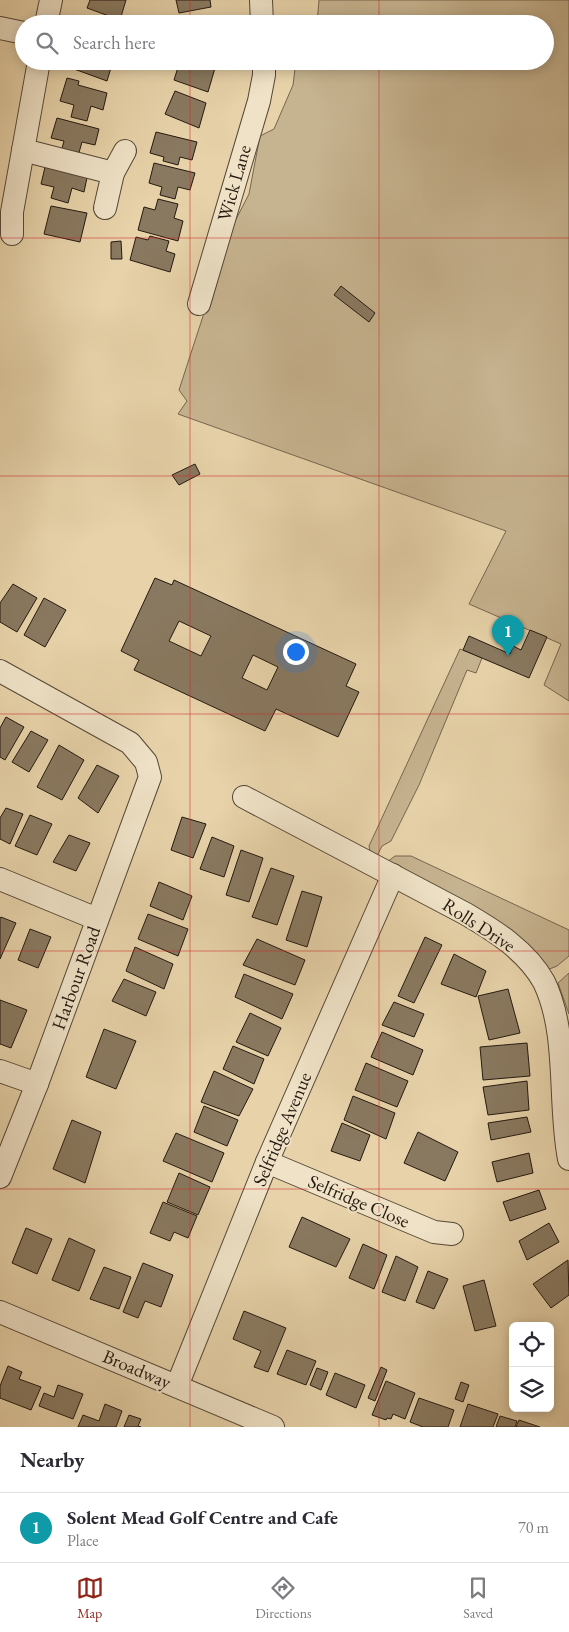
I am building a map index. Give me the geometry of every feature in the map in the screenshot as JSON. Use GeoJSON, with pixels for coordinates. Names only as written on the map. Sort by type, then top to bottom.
{"type":"FeatureCollection","features":[{"type":"Feature","properties":{"kind":"street"},"geometry":{"type":"LineString","coordinates":[[48,15],[51,0]]}},
{"type":"Feature","properties":{"kind":"street"},"geometry":{"type":"LineString","coordinates":[[261,0],[262,15]]}},
{"type":"Feature","properties":{"kind":"street"},"geometry":{"type":"LineString","coordinates":[[0,28],[15,31]]}},
{"type":"Feature","properties":{"kind":"street"},"geometry":{"type":"LineString","coordinates":[[12,234],[12,212],[37,70]]}},
{"type":"Feature","properties":{"kind":"street","name":"Wick Lane"},"geometry":{"type":"LineString","coordinates":[[199,304],[259,100],[264,70]]}},
{"type":"Feature","properties":{"kind":"street"},"geometry":{"type":"LineString","coordinates":[[23,150],[114,173]]}},
{"type":"Feature","properties":{"kind":"street"},"geometry":{"type":"LineString","coordinates":[[106,208],[114,173],[125,151]]}},
{"type":"Feature","properties":{"kind":"street","name":"Harbour Road"},"geometry":{"type":"LineString","coordinates":[[0,671],[130,743],[146,762],[150,777],[96,919],[37,1084],[0,1177]]}},
{"type":"Feature","properties":{"kind":"street","name":"Rolls Drive"},"geometry":{"type":"LineString","coordinates":[[244,797],[497,932],[521,953],[544,982],[555,1012],[560,1038],[565,1140],[569,1159]]}},
{"type":"Feature","properties":{"kind":"street","name":"Selfridge Avenue"},"geometry":{"type":"LineString","coordinates":[[177,1386],[267,1162],[393,875]]}},
{"type":"Feature","properties":{"kind":"street"},"geometry":{"type":"LineString","coordinates":[[0,880],[96,919]]}},
{"type":"Feature","properties":{"kind":"street"},"geometry":{"type":"LineString","coordinates":[[0,1071],[37,1084]]}},
{"type":"Feature","properties":{"kind":"street","name":"Selfridge Close"},"geometry":{"type":"LineString","coordinates":[[267,1162],[434,1232],[452,1234]]}},
{"type":"Feature","properties":{"kind":"street","name":"Broadway"},"geometry":{"type":"LineString","coordinates":[[0,1312],[273,1427]]}},
{"type":"Feature","properties":{"kind":"shaded area"},"geometry":{"type":"Polygon","coordinates":[[[319,0],[569,0],[569,701],[544,685],[561,644],[469,604],[506,531],[178,414],[187,401],[179,390],[232,227],[249,194],[260,136],[274,129],[293,85],[295,70],[554,70],[554,15],[318,15],[319,0]]]}},
{"type":"Feature","properties":{"kind":"shaded area"},"geometry":{"type":"Polygon","coordinates":[[[460,649],[482,658],[476,673],[467,670],[419,785],[391,841],[382,846],[376,858],[370,851],[369,846],[460,649]]]}},
{"type":"Feature","properties":{"kind":"shaded area"},"geometry":{"type":"Polygon","coordinates":[[[395,856],[411,856],[569,930],[569,956],[557,966],[547,970],[387,862],[395,856]]]}},
{"type":"Feature","properties":{"kind":"shaded area"},"geometry":{"type":"Polygon","coordinates":[[[569,973],[569,1014],[558,983],[569,973]]]}},
{"type":"Feature","properties":{"kind":"building"},"geometry":{"type":"Polygon","coordinates":[[[90,0],[126,0],[122,15],[106,15],[87,8],[90,0]]]}},
{"type":"Feature","properties":{"kind":"building"},"geometry":{"type":"Polygon","coordinates":[[[176,0],[210,0],[211,7],[179,13],[176,0]]]}},
{"type":"Feature","properties":{"kind":"building"},"geometry":{"type":"Polygon","coordinates":[[[77,70],[110,70],[107,81],[77,70]]]}},
{"type":"Feature","properties":{"kind":"building"},"geometry":{"type":"Polygon","coordinates":[[[177,70],[214,70],[208,92],[174,80],[177,70]]]}},
{"type":"Feature","properties":{"kind":"building"},"geometry":{"type":"Polygon","coordinates":[[[67,78],[79,81],[78,85],[107,93],[103,110],[91,106],[87,121],[71,117],[74,105],[60,101],[67,78]]]}},
{"type":"Feature","properties":{"kind":"building"},"geometry":{"type":"Polygon","coordinates":[[[175,91],[206,103],[199,128],[165,114],[175,91]]]}},
{"type":"Feature","properties":{"kind":"building"},"geometry":{"type":"Polygon","coordinates":[[[57,118],[99,129],[95,145],[82,142],[78,156],[61,152],[64,141],[51,138],[57,118]]]}},
{"type":"Feature","properties":{"kind":"building"},"geometry":{"type":"Polygon","coordinates":[[[156,132],[197,142],[192,160],[180,157],[178,165],[163,161],[164,157],[150,153],[156,132]]]}},
{"type":"Feature","properties":{"kind":"building"},"geometry":{"type":"Polygon","coordinates":[[[46,163],[88,173],[84,192],[72,188],[68,203],[51,198],[54,187],[41,184],[46,163]]]}},
{"type":"Feature","properties":{"kind":"building"},"geometry":{"type":"Polygon","coordinates":[[[154,163],[195,173],[190,190],[178,187],[175,199],[160,195],[162,187],[149,183],[154,163]]]}},
{"type":"Feature","properties":{"kind":"building"},"geometry":{"type":"Polygon","coordinates":[[[158,199],[178,204],[174,218],[183,221],[178,241],[138,230],[144,207],[155,210],[158,199]]]}},
{"type":"Feature","properties":{"kind":"building"},"geometry":{"type":"Polygon","coordinates":[[[51,206],[87,213],[80,242],[44,234],[51,206]]]}},
{"type":"Feature","properties":{"kind":"building"},"geometry":{"type":"Polygon","coordinates":[[[150,236],[169,241],[166,251],[175,254],[170,272],[130,260],[136,237],[148,240],[150,236]]]}},
{"type":"Feature","properties":{"kind":"building"},"geometry":{"type":"Polygon","coordinates":[[[121,241],[122,259],[111,259],[111,242],[121,241]]]}},
{"type":"Feature","properties":{"kind":"building"},"geometry":{"type":"Polygon","coordinates":[[[341,286],[375,313],[369,322],[334,295],[341,286]]]}},
{"type":"Feature","properties":{"kind":"building"},"geometry":{"type":"Polygon","coordinates":[[[195,464],[200,474],[179,485],[172,475],[195,464]]]}},
{"type":"Feature","properties":{"kind":"building"},"geometry":{"type":"Polygon","coordinates":[[[155,578],[172,585],[174,580],[356,664],[346,686],[359,692],[338,737],[276,709],[265,731],[134,670],[139,660],[121,651],[155,578]],[[179,621],[169,641],[201,656],[211,636],[179,621]],[[253,655],[242,678],[267,690],[278,667],[253,655]]]}},
{"type":"Feature","properties":{"kind":"building"},"geometry":{"type":"Polygon","coordinates":[[[13,584],[37,598],[17,632],[0,622],[0,603],[13,584]]]}},
{"type":"Feature","properties":{"kind":"building"},"geometry":{"type":"Polygon","coordinates":[[[44,598],[66,610],[45,647],[24,635],[44,598]]]}},
{"type":"Feature","properties":{"kind":"building"},"geometry":{"type":"Polygon","coordinates":[[[530,630],[547,637],[529,678],[463,650],[469,636],[510,654],[513,646],[521,650],[530,630]]]}},
{"type":"Feature","properties":{"kind":"building"},"geometry":{"type":"Polygon","coordinates":[[[6,717],[24,727],[5,760],[0,757],[0,728],[6,717]]]}},
{"type":"Feature","properties":{"kind":"building"},"geometry":{"type":"Polygon","coordinates":[[[31,731],[48,740],[29,772],[12,762],[31,731]]]}},
{"type":"Feature","properties":{"kind":"building"},"geometry":{"type":"Polygon","coordinates":[[[59,745],[84,760],[62,800],[37,787],[59,745]]]}},
{"type":"Feature","properties":{"kind":"building"},"geometry":{"type":"Polygon","coordinates":[[[97,765],[119,776],[98,813],[78,798],[97,765]]]}},
{"type":"Feature","properties":{"kind":"building"},"geometry":{"type":"Polygon","coordinates":[[[6,808],[23,814],[10,844],[0,839],[0,818],[6,808]]]}},
{"type":"Feature","properties":{"kind":"building"},"geometry":{"type":"Polygon","coordinates":[[[30,815],[52,824],[37,855],[15,846],[30,815]]]}},
{"type":"Feature","properties":{"kind":"building"},"geometry":{"type":"Polygon","coordinates":[[[182,817],[206,824],[193,858],[171,850],[182,817]]]}},
{"type":"Feature","properties":{"kind":"building"},"geometry":{"type":"Polygon","coordinates":[[[69,835],[90,843],[76,871],[53,862],[69,835]]]}},
{"type":"Feature","properties":{"kind":"building"},"geometry":{"type":"Polygon","coordinates":[[[212,837],[234,846],[224,877],[200,869],[212,837]]]}},
{"type":"Feature","properties":{"kind":"building"},"geometry":{"type":"Polygon","coordinates":[[[241,850],[263,858],[249,902],[226,895],[241,850]]]}},
{"type":"Feature","properties":{"kind":"building"},"geometry":{"type":"Polygon","coordinates":[[[271,868],[294,876],[277,925],[252,917],[271,868]]]}},
{"type":"Feature","properties":{"kind":"building"},"geometry":{"type":"Polygon","coordinates":[[[159,882],[192,896],[183,920],[150,906],[159,882]]]}},
{"type":"Feature","properties":{"kind":"building"},"geometry":{"type":"Polygon","coordinates":[[[302,891],[322,897],[307,947],[286,940],[302,891]]]}},
{"type":"Feature","properties":{"kind":"building"},"geometry":{"type":"Polygon","coordinates":[[[148,914],[188,929],[178,956],[138,939],[148,914]]]}},
{"type":"Feature","properties":{"kind":"building"},"geometry":{"type":"Polygon","coordinates":[[[0,918],[16,923],[0,959],[0,918]]]}},
{"type":"Feature","properties":{"kind":"building"},"geometry":{"type":"Polygon","coordinates":[[[30,929],[51,937],[38,968],[18,960],[30,929]]]}},
{"type":"Feature","properties":{"kind":"building"},"geometry":{"type":"Polygon","coordinates":[[[425,937],[442,945],[414,1003],[398,996],[425,937]]]}},
{"type":"Feature","properties":{"kind":"building"},"geometry":{"type":"Polygon","coordinates":[[[257,939],[305,960],[295,985],[243,965],[257,939]]]}},
{"type":"Feature","properties":{"kind":"building"},"geometry":{"type":"Polygon","coordinates":[[[135,947],[173,964],[164,989],[126,971],[135,947]]]}},
{"type":"Feature","properties":{"kind":"building"},"geometry":{"type":"Polygon","coordinates":[[[454,954],[486,971],[476,997],[441,984],[454,954]]]}},
{"type":"Feature","properties":{"kind":"building"},"geometry":{"type":"Polygon","coordinates":[[[244,974],[293,994],[282,1019],[235,997],[244,974]]]}},
{"type":"Feature","properties":{"kind":"building"},"geometry":{"type":"Polygon","coordinates":[[[124,979],[156,992],[146,1016],[112,1001],[124,979]]]}},
{"type":"Feature","properties":{"kind":"building"},"geometry":{"type":"Polygon","coordinates":[[[508,989],[520,1033],[489,1040],[478,996],[508,989]]]}},
{"type":"Feature","properties":{"kind":"building"},"geometry":{"type":"Polygon","coordinates":[[[0,1000],[27,1010],[11,1048],[0,1044],[0,1000]]]}},
{"type":"Feature","properties":{"kind":"building"},"geometry":{"type":"Polygon","coordinates":[[[394,1002],[424,1014],[414,1037],[382,1025],[394,1002]]]}},
{"type":"Feature","properties":{"kind":"building"},"geometry":{"type":"Polygon","coordinates":[[[250,1013],[281,1028],[268,1056],[236,1042],[250,1013]]]}},
{"type":"Feature","properties":{"kind":"building"},"geometry":{"type":"Polygon","coordinates":[[[104,1029],[136,1041],[116,1089],[86,1077],[104,1029]]]}},
{"type":"Feature","properties":{"kind":"building"},"geometry":{"type":"Polygon","coordinates":[[[382,1032],[423,1050],[413,1075],[371,1057],[382,1032]]]}},
{"type":"Feature","properties":{"kind":"building"},"geometry":{"type":"Polygon","coordinates":[[[527,1043],[530,1076],[483,1080],[480,1047],[527,1043]]]}},
{"type":"Feature","properties":{"kind":"building"},"geometry":{"type":"Polygon","coordinates":[[[233,1046],[264,1059],[254,1084],[223,1069],[233,1046]]]}},
{"type":"Feature","properties":{"kind":"building"},"geometry":{"type":"Polygon","coordinates":[[[366,1063],[408,1081],[397,1107],[355,1090],[366,1063]]]}},
{"type":"Feature","properties":{"kind":"building"},"geometry":{"type":"Polygon","coordinates":[[[214,1071],[253,1089],[239,1116],[201,1102],[214,1071]]]}},
{"type":"Feature","properties":{"kind":"building"},"geometry":{"type":"Polygon","coordinates":[[[527,1081],[529,1110],[488,1115],[483,1087],[527,1081]]]}},
{"type":"Feature","properties":{"kind":"building"},"geometry":{"type":"Polygon","coordinates":[[[353,1096],[395,1113],[386,1139],[344,1120],[353,1096]]]}},
{"type":"Feature","properties":{"kind":"building"},"geometry":{"type":"Polygon","coordinates":[[[204,1106],[238,1120],[227,1146],[194,1132],[204,1106]]]}},
{"type":"Feature","properties":{"kind":"building"},"geometry":{"type":"Polygon","coordinates":[[[527,1117],[531,1132],[491,1140],[488,1123],[527,1117]]]}},
{"type":"Feature","properties":{"kind":"building"},"geometry":{"type":"Polygon","coordinates":[[[72,1120],[101,1132],[85,1183],[53,1169],[72,1120]]]}},
{"type":"Feature","properties":{"kind":"building"},"geometry":{"type":"Polygon","coordinates":[[[342,1123],[370,1135],[360,1161],[331,1151],[342,1123]]]}},
{"type":"Feature","properties":{"kind":"building"},"geometry":{"type":"Polygon","coordinates":[[[418,1132],[458,1152],[445,1181],[404,1163],[418,1132]]]}},
{"type":"Feature","properties":{"kind":"building"},"geometry":{"type":"Polygon","coordinates":[[[176,1133],[224,1153],[212,1182],[163,1161],[176,1133]]]}},
{"type":"Feature","properties":{"kind":"building"},"geometry":{"type":"Polygon","coordinates":[[[529,1153],[533,1173],[497,1182],[492,1162],[529,1153]]]}},
{"type":"Feature","properties":{"kind":"building"},"geometry":{"type":"Polygon","coordinates":[[[179,1173],[210,1187],[198,1215],[167,1202],[179,1173]]]}},
{"type":"Feature","properties":{"kind":"building"},"geometry":{"type":"Polygon","coordinates":[[[539,1190],[546,1209],[510,1221],[503,1202],[539,1190]]]}},
{"type":"Feature","properties":{"kind":"building"},"geometry":{"type":"Polygon","coordinates":[[[163,1202],[197,1216],[188,1238],[174,1232],[170,1241],[150,1233],[163,1202]]]}},
{"type":"Feature","properties":{"kind":"building"},"geometry":{"type":"Polygon","coordinates":[[[302,1217],[350,1239],[336,1267],[289,1247],[302,1217]]]}},
{"type":"Feature","properties":{"kind":"building"},"geometry":{"type":"Polygon","coordinates":[[[549,1223],[559,1242],[527,1260],[519,1241],[549,1223]]]}},
{"type":"Feature","properties":{"kind":"building"},"geometry":{"type":"Polygon","coordinates":[[[26,1228],[52,1239],[37,1274],[12,1263],[26,1228]]]}},
{"type":"Feature","properties":{"kind":"building"},"geometry":{"type":"Polygon","coordinates":[[[69,1238],[95,1250],[79,1291],[52,1280],[69,1238]]]}},
{"type":"Feature","properties":{"kind":"building"},"geometry":{"type":"Polygon","coordinates":[[[363,1244],[387,1255],[374,1289],[349,1278],[363,1244]]]}},
{"type":"Feature","properties":{"kind":"building"},"geometry":{"type":"Polygon","coordinates":[[[396,1256],[418,1267],[405,1301],[382,1292],[396,1256]]]}},
{"type":"Feature","properties":{"kind":"building"},"geometry":{"type":"Polygon","coordinates":[[[568,1260],[569,1295],[551,1308],[533,1284],[568,1260]]]}},
{"type":"Feature","properties":{"kind":"building"},"geometry":{"type":"Polygon","coordinates":[[[143,1263],[173,1275],[161,1307],[145,1301],[138,1318],[123,1312],[143,1263]]]}},
{"type":"Feature","properties":{"kind":"building"},"geometry":{"type":"Polygon","coordinates":[[[104,1267],[131,1277],[119,1309],[90,1299],[104,1267]]]}},
{"type":"Feature","properties":{"kind":"building"},"geometry":{"type":"Polygon","coordinates":[[[428,1271],[448,1279],[434,1309],[416,1302],[428,1271]]]}},
{"type":"Feature","properties":{"kind":"building"},"geometry":{"type":"Polygon","coordinates":[[[484,1280],[496,1326],[475,1331],[463,1286],[484,1280]]]}},
{"type":"Feature","properties":{"kind":"building"},"geometry":{"type":"Polygon","coordinates":[[[244,1311],[286,1328],[268,1372],[254,1367],[261,1351],[233,1339],[244,1311]]]}},
{"type":"Feature","properties":{"kind":"building"},"geometry":{"type":"Polygon","coordinates":[[[287,1350],[316,1361],[306,1385],[277,1374],[287,1350]]]}},
{"type":"Feature","properties":{"kind":"building"},"geometry":{"type":"Polygon","coordinates":[[[8,1366],[22,1372],[19,1379],[41,1387],[31,1410],[0,1398],[0,1386],[8,1366]]]}},
{"type":"Feature","properties":{"kind":"building"},"geometry":{"type":"Polygon","coordinates":[[[381,1367],[387,1370],[375,1401],[368,1398],[381,1367]]]}},
{"type":"Feature","properties":{"kind":"building"},"geometry":{"type":"Polygon","coordinates":[[[317,1368],[328,1372],[321,1390],[310,1385],[317,1368]]]}},
{"type":"Feature","properties":{"kind":"building"},"geometry":{"type":"Polygon","coordinates":[[[335,1373],[365,1385],[356,1408],[326,1395],[335,1373]]]}},
{"type":"Feature","properties":{"kind":"building"},"geometry":{"type":"Polygon","coordinates":[[[386,1381],[415,1393],[405,1419],[393,1414],[391,1419],[387,1418],[386,1420],[372,1415],[386,1381]]]}},
{"type":"Feature","properties":{"kind":"building"},"geometry":{"type":"Polygon","coordinates":[[[461,1382],[469,1385],[463,1402],[455,1399],[461,1382]]]}},
{"type":"Feature","properties":{"kind":"building"},"geometry":{"type":"Polygon","coordinates":[[[58,1385],[83,1394],[73,1419],[39,1406],[44,1393],[54,1397],[58,1385]]]}},
{"type":"Feature","properties":{"kind":"building"},"geometry":{"type":"Polygon","coordinates":[[[419,1398],[454,1410],[448,1427],[423,1427],[410,1422],[419,1398]]]}},
{"type":"Feature","properties":{"kind":"building"},"geometry":{"type":"Polygon","coordinates":[[[105,1404],[122,1411],[116,1427],[78,1427],[83,1415],[99,1421],[105,1404]]]}},
{"type":"Feature","properties":{"kind":"building"},"geometry":{"type":"Polygon","coordinates":[[[468,1404],[498,1414],[493,1427],[460,1427],[468,1404]]]}},
{"type":"Feature","properties":{"kind":"building"},"geometry":{"type":"Polygon","coordinates":[[[129,1415],[141,1419],[138,1426],[141,1427],[124,1427],[129,1415]]]}},
{"type":"Feature","properties":{"kind":"building"},"geometry":{"type":"Polygon","coordinates":[[[500,1416],[517,1421],[515,1427],[496,1427],[500,1416]]]}},
{"type":"Feature","properties":{"kind":"building"},"geometry":{"type":"Polygon","coordinates":[[[519,1420],[540,1427],[516,1427],[519,1420]]]}},
{"type":"Feature","properties":{"kind":"place","name":"Solent Mead Golf Centre and Cafe"},"geometry":{"type":"Point","coordinates":[508,656]}}]}
